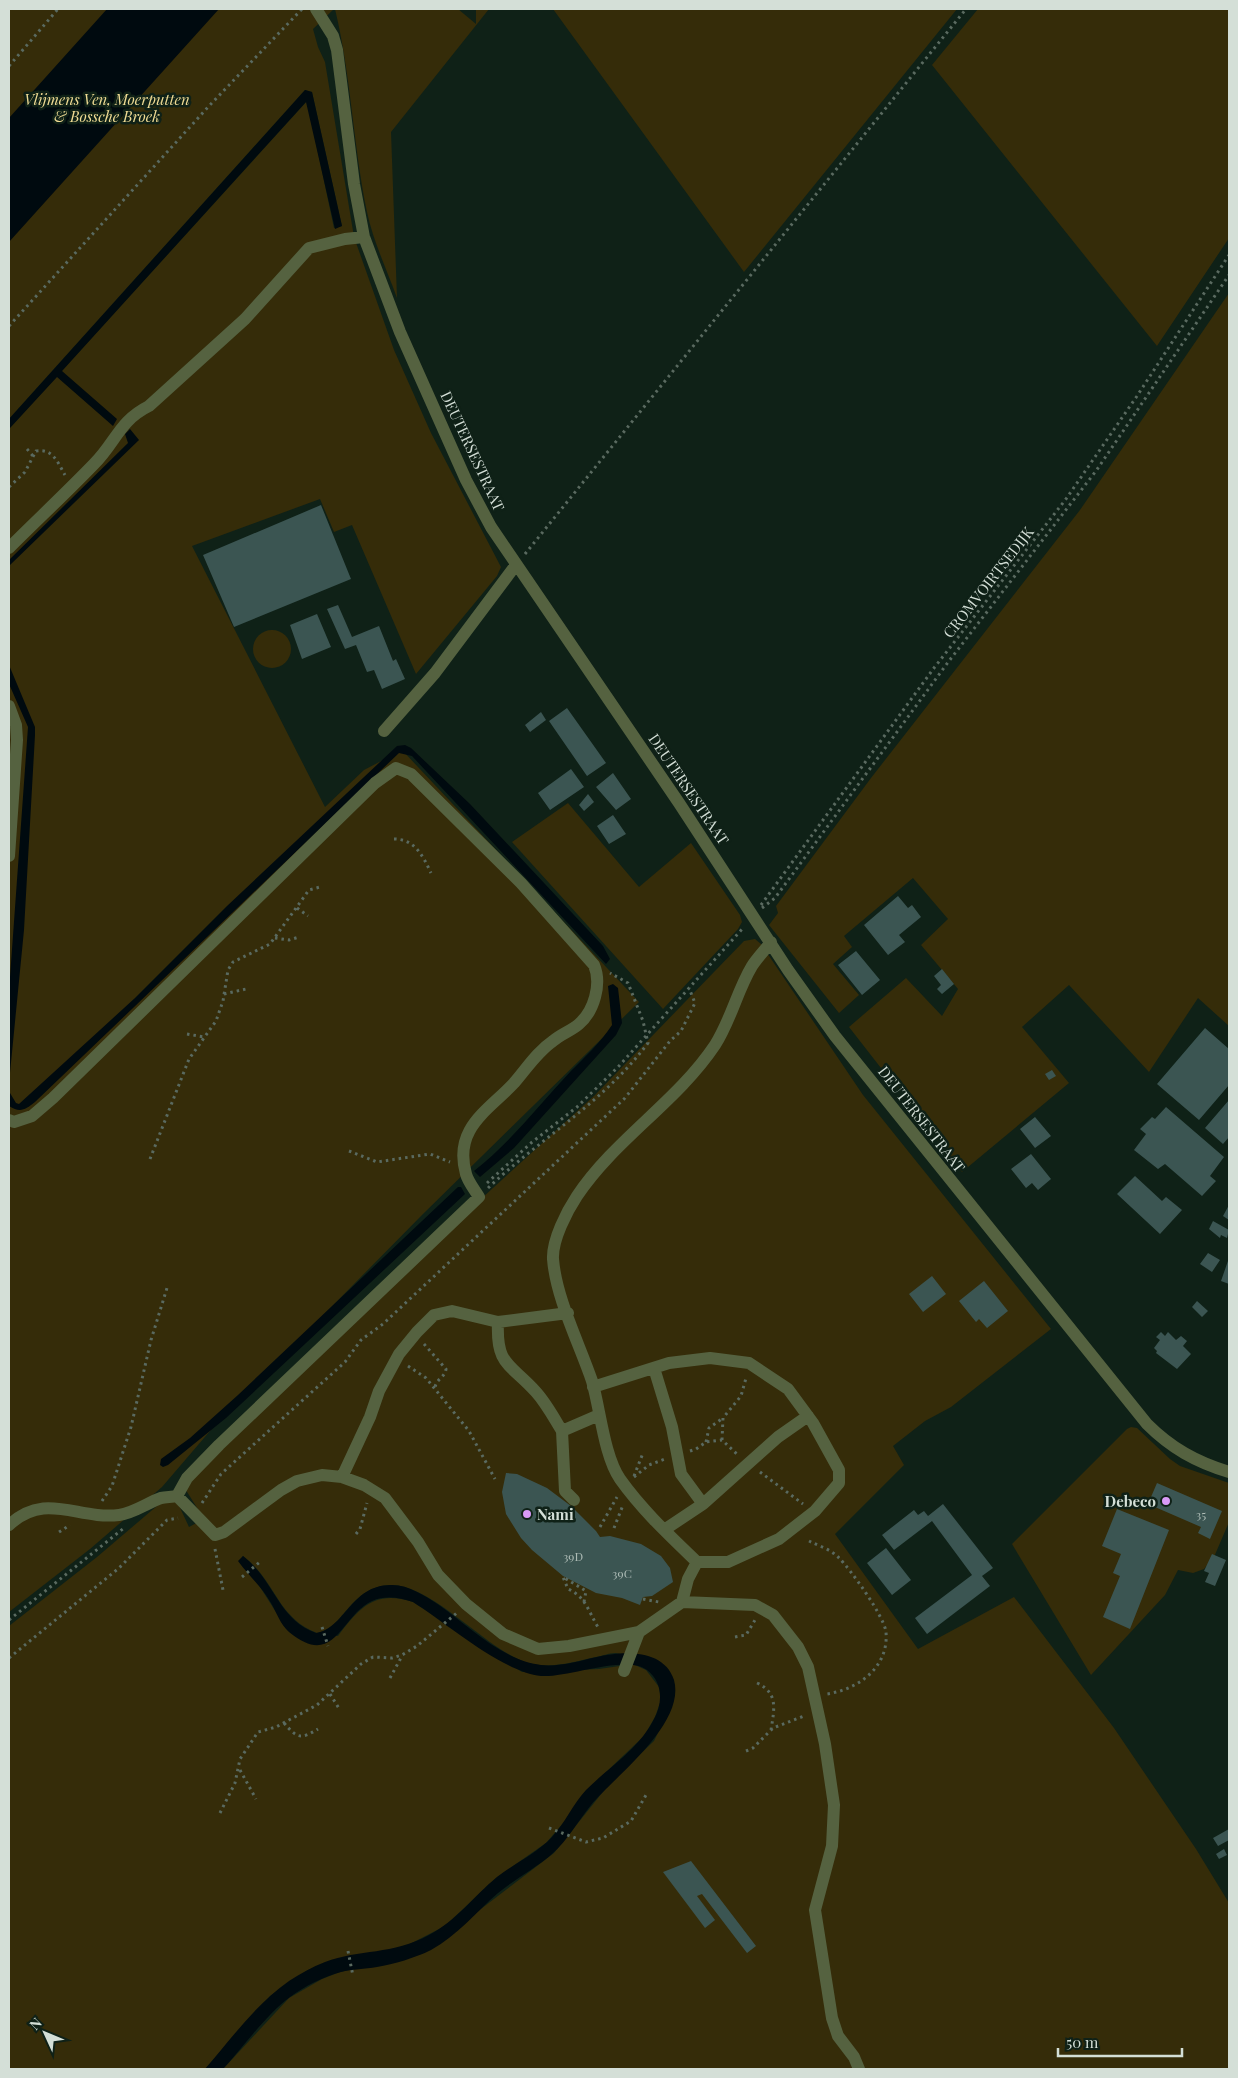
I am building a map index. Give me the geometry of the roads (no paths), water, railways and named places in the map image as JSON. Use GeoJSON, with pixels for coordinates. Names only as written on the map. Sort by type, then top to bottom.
{"type":"FeatureCollection","features":[{"type":"Feature","properties":{"kind":"street","name":"DEUTERSESTRAAT"},"geometry":{"type":"LineString","coordinates":[[316,9],[333,36],[337,50],[354,184],[364,236],[400,332],[466,480],[515,566],[637,741],[835,1036],[1147,1424],[1164,1441],[1188,1457],[1229,1472]]}},
{"type":"Feature","properties":{"kind":"street"},"geometry":{"type":"LineString","coordinates":[[9,548],[96,462],[125,422],[134,414],[149,406],[245,320],[309,248],[364,236]]}},
{"type":"Feature","properties":{"kind":"street"},"geometry":{"type":"LineString","coordinates":[[384,731],[435,673],[515,566]]}},
{"type":"Feature","properties":{"kind":"street"},"geometry":{"type":"LineString","coordinates":[[9,706],[16,726],[17,740],[9,856]]}},
{"type":"Feature","properties":{"kind":"street"},"geometry":{"type":"LineString","coordinates":[[9,1120],[14,1122],[32,1116],[53,1098],[375,783],[396,768],[411,774],[425,787],[521,883],[594,965],[598,979],[596,992],[586,1017],[537,1054],[515,1082],[470,1126],[465,1138],[466,1175],[479,1197],[219,1445],[187,1478],[176,1496]]}},
{"type":"Feature","properties":{"kind":"street"},"geometry":{"type":"LineString","coordinates":[[593,1387],[669,1363],[710,1358],[749,1363],[788,1389],[808,1416],[839,1470],[839,1483],[812,1514],[779,1538],[728,1562],[697,1562],[664,1530],[619,1477],[599,1415],[593,1387],[559,1287],[553,1257],[561,1226],[578,1195],[593,1176],[683,1083],[715,1045],[732,1013],[752,966],[771,942]]}},
{"type":"Feature","properties":{"kind":"street"},"geometry":{"type":"LineString","coordinates":[[342,1477],[348,1459],[370,1417],[379,1391],[395,1361],[417,1332],[434,1315],[443,1311],[467,1313],[498,1322],[568,1313]]}},
{"type":"Feature","properties":{"kind":"street"},"geometry":{"type":"LineString","coordinates":[[498,1322],[498,1348],[500,1355],[508,1366],[536,1392],[562,1431],[565,1491],[574,1500]]}},
{"type":"Feature","properties":{"kind":"street"},"geometry":{"type":"LineString","coordinates":[[654,1368],[672,1427],[681,1474],[703,1504]]}},
{"type":"Feature","properties":{"kind":"street"},"geometry":{"type":"LineString","coordinates":[[562,1431],[599,1415]]}},
{"type":"Feature","properties":{"kind":"street"},"geometry":{"type":"LineString","coordinates":[[664,1530],[703,1504],[778,1437],[808,1416]]}},
{"type":"Feature","properties":{"kind":"street"},"geometry":{"type":"LineString","coordinates":[[9,1525],[22,1513],[36,1508],[118,1515],[138,1510],[161,1498],[176,1496],[193,1511],[214,1535],[224,1532],[297,1481],[322,1475],[342,1477],[378,1492],[395,1510],[446,1583],[476,1614],[519,1643],[538,1649],[609,1638],[637,1638]]}},
{"type":"Feature","properties":{"kind":"street"},"geometry":{"type":"LineString","coordinates":[[624,1671],[637,1638],[682,1602],[688,1579],[697,1562]]}},
{"type":"Feature","properties":{"kind":"street"},"geometry":{"type":"LineString","coordinates":[[682,1602],[741,1604],[764,1609],[784,1629],[805,1658],[818,1712],[834,1805],[832,1846],[815,1910],[832,2018],[838,2036],[854,2057],[859,2069]]}},
{"type":"Feature","properties":{"kind":"place","name":"Debeco"},"geometry":{"type":"Point","coordinates":[1166,1501]}},
{"type":"Feature","properties":{"kind":"place","name":"Nami"},"geometry":{"type":"Point","coordinates":[527,1514]}},
{"type":"Feature","properties":{"kind":"park label","name":"Vlijmens Ven, Moerputten & Bossche Broek"},"geometry":{"type":"Point","coordinates":[107,108]}}]}
